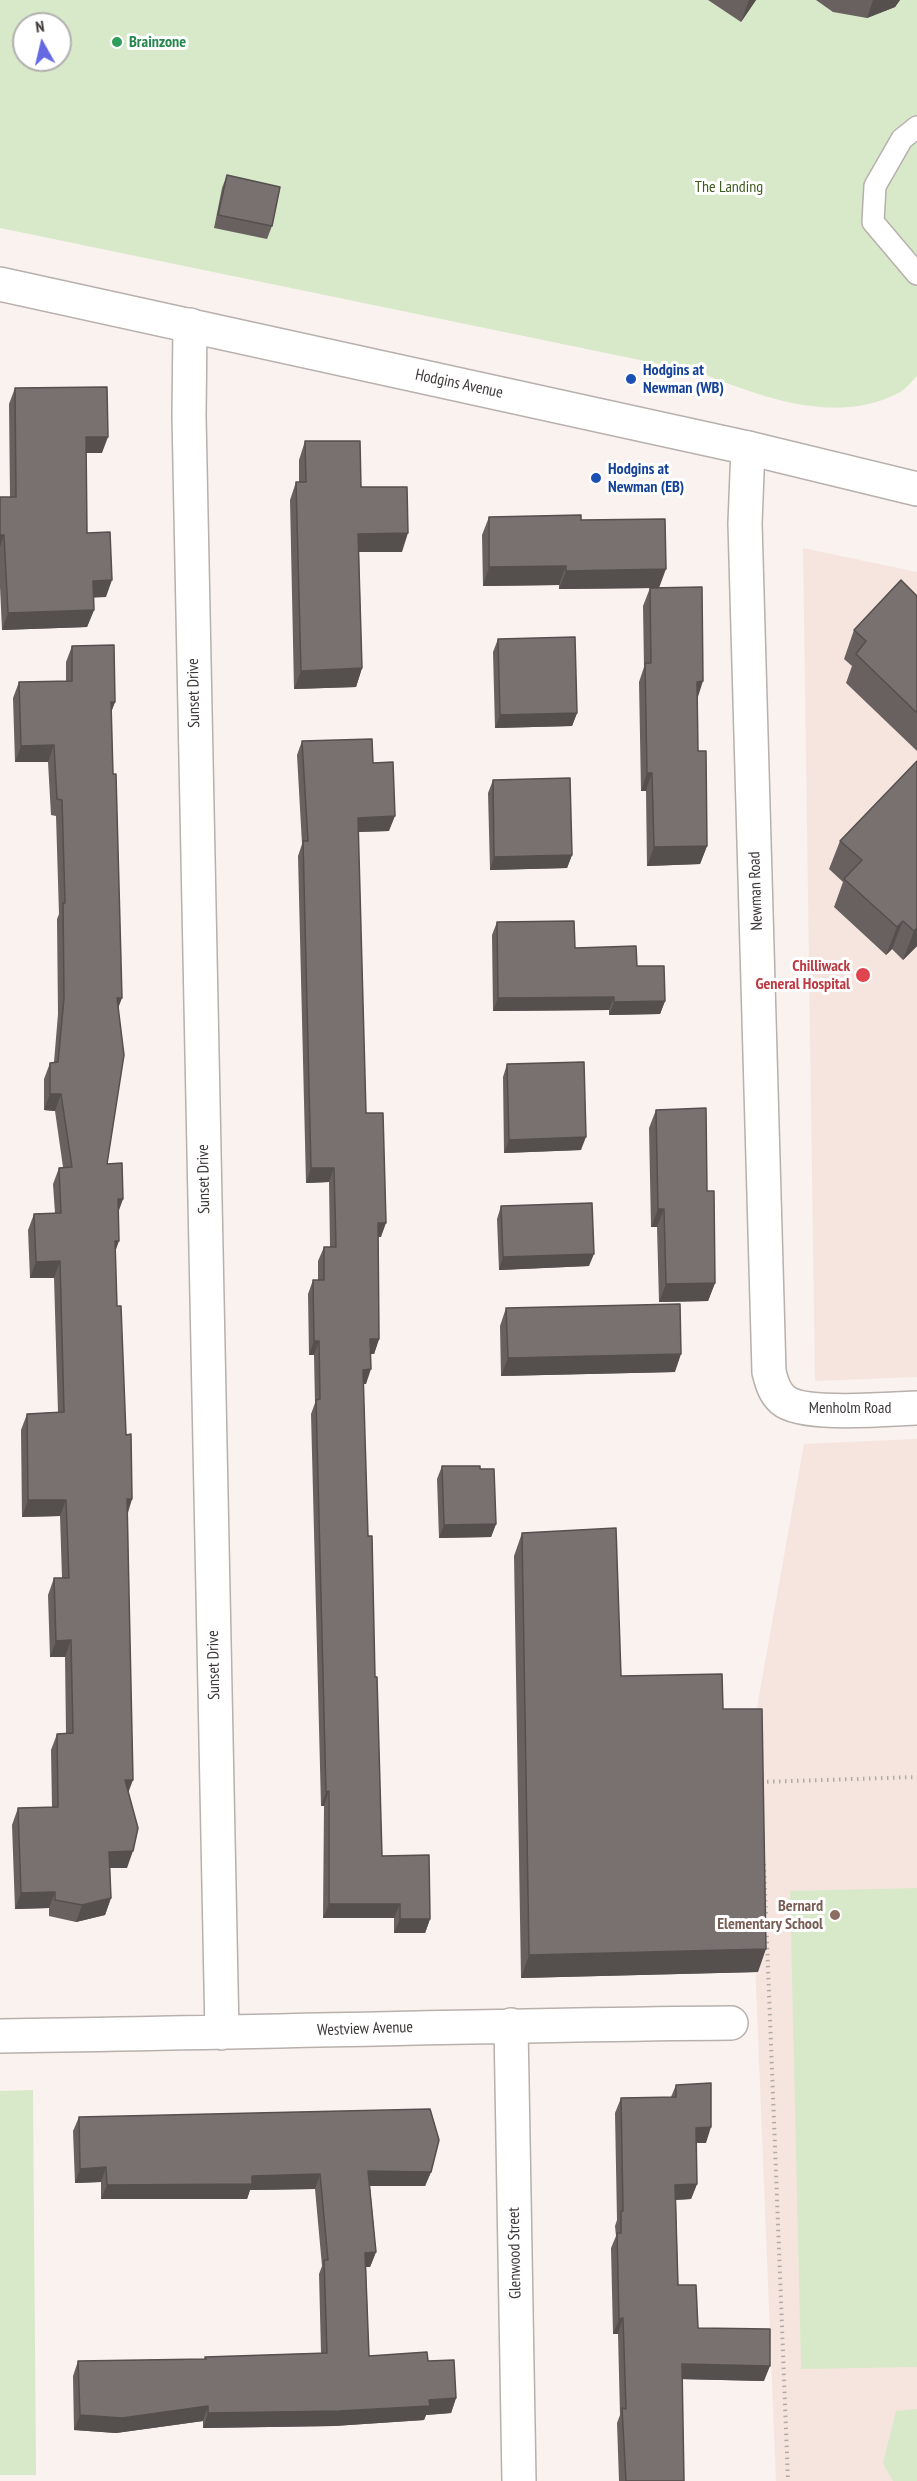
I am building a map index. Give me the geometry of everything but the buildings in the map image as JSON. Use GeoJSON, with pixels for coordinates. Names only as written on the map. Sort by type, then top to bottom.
{"type":"FeatureCollection","features":[{"type":"Feature","properties":{"kind":"street","name":"Hodgins Avenue"},"geometry":{"type":"LineString","coordinates":[[0,285],[748,448],[917,489]]}},
{"type":"Feature","properties":{"kind":"street","name":"Sunset Drive"},"geometry":{"type":"LineString","coordinates":[[190,325],[189,440],[222,2033]]}},
{"type":"Feature","properties":{"kind":"street","name":"Newman Road"},"geometry":{"type":"LineString","coordinates":[[748,448],[745,523],[769,1372],[774,1390],[784,1402]]}},
{"type":"Feature","properties":{"kind":"street","name":"Menholm Road"},"geometry":{"type":"LineString","coordinates":[[784,1402],[798,1408],[815,1410],[917,1408]]}},
{"type":"Feature","properties":{"kind":"street","name":"Westview Avenue"},"geometry":{"type":"LineString","coordinates":[[0,2036],[511,2025],[731,2023]]}},
{"type":"Feature","properties":{"kind":"street","name":"Glenwood Street"},"geometry":{"type":"LineString","coordinates":[[511,2025],[519,2481]]}},
{"type":"Feature","properties":{"kind":"lane"},"geometry":{"type":"LineString","coordinates":[[917,127],[902,139],[875,186],[873,222],[917,274]]}},
{"type":"Feature","properties":{"kind":"path"},"geometry":{"type":"LineString","coordinates":[[762,1792],[761,1780],[917,1777]]}},
{"type":"Feature","properties":{"kind":"path"},"geometry":{"type":"LineString","coordinates":[[764,1863],[788,2481]]}},
{"type":"Feature","properties":{"kind":"shaded area","name":"Chilliwack General Hospital"},"geometry":{"type":"Polygon","coordinates":[[[803,548],[917,572],[917,1377],[815,1381],[803,548]]]}},
{"type":"Feature","properties":{"kind":"shaded area","name":"Bernard Elementary School"},"geometry":{"type":"Polygon","coordinates":[[[917,1439],[917,2481],[776,2481],[747,1763],[804,1444],[917,1439]]]}},
{"type":"Feature","properties":{"kind":"green space","name":"The Landing"},"geometry":{"type":"Polygon","coordinates":[[[0,0],[917,0],[917,376],[902,391],[875,402],[850,407],[824,407],[772,398],[698,372],[0,228],[0,0]]]}},
{"type":"Feature","properties":{"kind":"green space"},"geometry":{"type":"Polygon","coordinates":[[[917,1888],[917,2367],[801,2369],[790,1891],[917,1888]]]}},
{"type":"Feature","properties":{"kind":"green space"},"geometry":{"type":"Polygon","coordinates":[[[33,2090],[36,2475],[0,2475],[0,2091],[33,2090]]]}},
{"type":"Feature","properties":{"kind":"green space"},"geometry":{"type":"Polygon","coordinates":[[[917,2409],[917,2481],[893,2481],[883,2463],[896,2411],[917,2409]]]}},
{"type":"Feature","properties":{"kind":"place","name":"Brainzone"},"geometry":{"type":"Point","coordinates":[117,42]}},
{"type":"Feature","properties":{"kind":"place","name":"Hodgins at Newman (WB)"},"geometry":{"type":"Point","coordinates":[631,379]}},
{"type":"Feature","properties":{"kind":"place","name":"Hodgins at Newman (EB)"},"geometry":{"type":"Point","coordinates":[596,478]}},
{"type":"Feature","properties":{"kind":"place","name":"Chilliwack General Hospital"},"geometry":{"type":"Point","coordinates":[863,975]}},
{"type":"Feature","properties":{"kind":"place","name":"Bernard Elementary School"},"geometry":{"type":"Point","coordinates":[835,1915]}}]}
